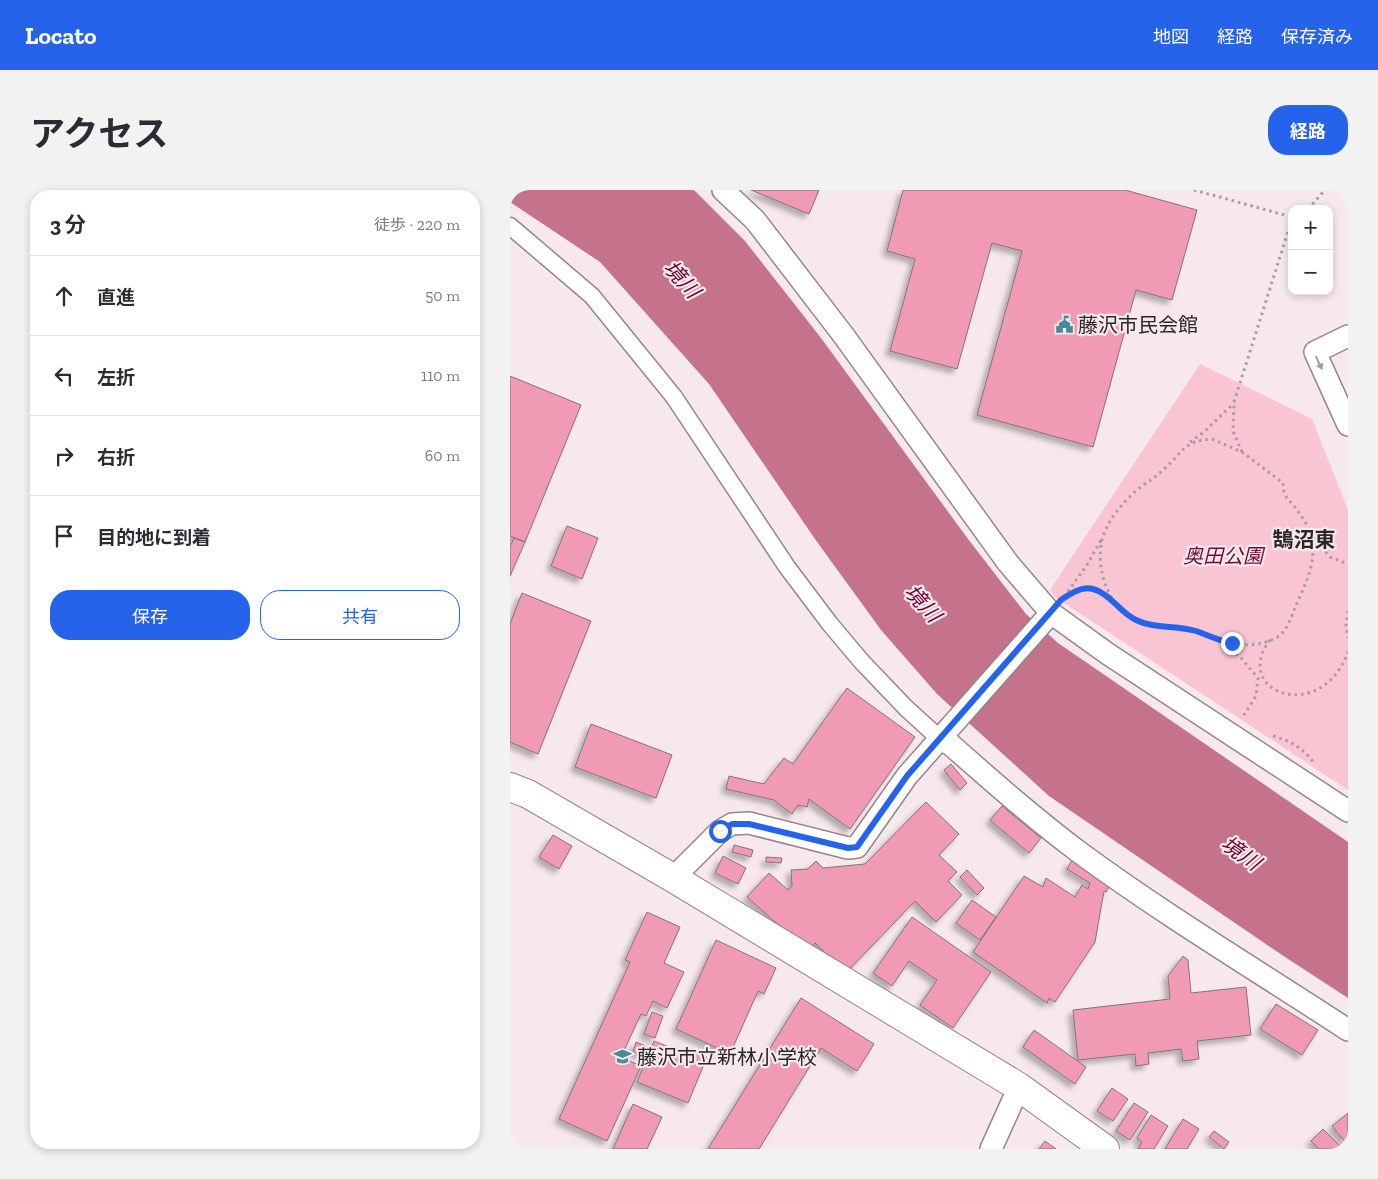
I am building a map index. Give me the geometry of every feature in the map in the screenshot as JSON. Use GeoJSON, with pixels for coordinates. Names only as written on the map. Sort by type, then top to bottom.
{"type":"FeatureCollection","features":[{"type":"Feature","properties":{"kind":"street"},"geometry":{"type":"LineString","coordinates":[[723,190],[755,220],[844,336],[1008,563],[1051,613],[1108,654],[1348,811]]}},
{"type":"Feature","properties":{"kind":"street"},"geometry":{"type":"LineString","coordinates":[[510,226],[592,296],[674,398],[782,560],[830,624],[862,662],[906,708],[940,739],[951,745],[1012,798],[1095,863],[1214,944],[1348,1030]]}},
{"type":"Feature","properties":{"kind":"street"},"geometry":{"type":"LineString","coordinates":[[1348,336],[1314,352],[1348,425]]}},
{"type":"Feature","properties":{"kind":"street"},"geometry":{"type":"LineString","coordinates":[[673,878],[720,831],[732,824],[749,824],[848,848],[857,847],[907,776],[1051,613]]}},
{"type":"Feature","properties":{"kind":"street"},"geometry":{"type":"LineString","coordinates":[[510,787],[528,794],[673,878],[1019,1087],[1105,1149]]}},
{"type":"Feature","properties":{"kind":"street"},"geometry":{"type":"LineString","coordinates":[[991,1149],[1019,1087]]}},
{"type":"Feature","properties":{"kind":"path"},"geometry":{"type":"LineString","coordinates":[[1194,190],[1288,217]]}},
{"type":"Feature","properties":{"kind":"path"},"geometry":{"type":"LineString","coordinates":[[1312,205],[1325,190]]}},
{"type":"Feature","properties":{"kind":"path"},"geometry":{"type":"LineString","coordinates":[[1242,452],[1233,431],[1234,402],[1288,232]]}},
{"type":"Feature","properties":{"kind":"path"},"geometry":{"type":"LineString","coordinates":[[1118,606],[1101,593],[1092,589],[1082,589],[1061,600],[1087,566],[1113,517],[1134,492],[1165,468],[1234,402]]}},
{"type":"Feature","properties":{"kind":"path"},"geometry":{"type":"LineString","coordinates":[[1188,444],[1212,439],[1242,452],[1283,483],[1285,495],[1294,506],[1311,535],[1330,557],[1348,564]]}},
{"type":"Feature","properties":{"kind":"path"},"geometry":{"type":"LineString","coordinates":[[1104,535],[1100,551],[1104,582],[1112,599],[1122,612],[1145,624],[1196,631],[1221,641],[1244,646],[1270,640],[1283,632],[1308,578],[1313,546],[1311,535]]}},
{"type":"Feature","properties":{"kind":"path"},"geometry":{"type":"LineString","coordinates":[[1348,611],[1346,625],[1348,638]]}},
{"type":"Feature","properties":{"kind":"path"},"geometry":{"type":"LineString","coordinates":[[1270,640],[1262,656],[1261,677],[1266,684],[1288,694],[1305,695],[1320,689],[1339,672],[1348,652]]}},
{"type":"Feature","properties":{"kind":"path"},"geometry":{"type":"LineString","coordinates":[[1221,641],[1242,659],[1258,678],[1256,696],[1250,705]]}},
{"type":"Feature","properties":{"kind":"green space","name":"奥田公園"},"geometry":{"type":"Polygon","coordinates":[[[1200,364],[1312,419],[1348,510],[1348,790],[1055,597],[1050,590],[1200,364]]]}},
{"type":"Feature","properties":{"kind":"water","name":"境川"},"geometry":{"type":"Polygon","coordinates":[[[510,190],[694,190],[745,241],[821,338],[968,539],[1026,614],[1058,643],[1348,842],[1348,998],[1049,796],[937,694],[881,630],[815,539],[709,384],[600,262],[510,202],[510,190]]]}},
{"type":"Feature","properties":{"kind":"building"},"geometry":{"type":"Polygon","coordinates":[[[751,190],[819,190],[809,214],[751,190]]]}},
{"type":"Feature","properties":{"kind":"building","name":"藤沢市民会館"},"geometry":{"type":"Polygon","coordinates":[[[903,190],[1125,190],[1197,210],[1172,300],[1136,290],[1093,447],[977,415],[1022,251],[992,243],[957,369],[890,351],[915,259],[887,251],[903,190]]]}},
{"type":"Feature","properties":{"kind":"building"},"geometry":{"type":"Polygon","coordinates":[[[510,376],[581,405],[525,542],[510,536],[510,376]]]}},
{"type":"Feature","properties":{"kind":"building"},"geometry":{"type":"Polygon","coordinates":[[[567,526],[598,538],[582,579],[551,566],[567,526]]]}},
{"type":"Feature","properties":{"kind":"building"},"geometry":{"type":"Polygon","coordinates":[[[514,538],[525,542],[510,576],[510,547],[514,538]]]}},
{"type":"Feature","properties":{"kind":"building"},"geometry":{"type":"Polygon","coordinates":[[[522,593],[591,621],[538,754],[510,742],[510,624],[522,593]]]}},
{"type":"Feature","properties":{"kind":"building"},"geometry":{"type":"Polygon","coordinates":[[[847,688],[915,737],[850,829],[809,799],[807,807],[798,805],[792,814],[774,800],[726,789],[729,776],[764,784],[784,758],[793,764],[847,688]]]}},
{"type":"Feature","properties":{"kind":"building"},"geometry":{"type":"Polygon","coordinates":[[[591,724],[672,755],[656,798],[575,767],[591,724]]]}},
{"type":"Feature","properties":{"kind":"building"},"geometry":{"type":"Polygon","coordinates":[[[951,764],[967,783],[960,790],[944,770],[951,764]]]}},
{"type":"Feature","properties":{"kind":"building"},"geometry":{"type":"Polygon","coordinates":[[[926,802],[959,834],[939,855],[957,872],[948,881],[962,895],[936,922],[915,901],[846,973],[815,943],[808,951],[747,897],[769,873],[788,890],[792,886],[791,870],[808,869],[816,861],[823,868],[865,864],[926,802]]]}},
{"type":"Feature","properties":{"kind":"building"},"geometry":{"type":"Polygon","coordinates":[[[1002,806],[1041,838],[1029,853],[990,820],[1002,806]]]}},
{"type":"Feature","properties":{"kind":"building"},"geometry":{"type":"Polygon","coordinates":[[[553,835],[572,846],[559,869],[539,857],[553,835]]]}},
{"type":"Feature","properties":{"kind":"building"},"geometry":{"type":"Polygon","coordinates":[[[734,845],[753,850],[751,857],[732,852],[734,845]]]}},
{"type":"Feature","properties":{"kind":"building"},"geometry":{"type":"Polygon","coordinates":[[[723,856],[746,868],[738,884],[715,873],[723,856]]]}},
{"type":"Feature","properties":{"kind":"building"},"geometry":{"type":"Polygon","coordinates":[[[766,857],[782,858],[781,863],[766,862],[766,857]]]}},
{"type":"Feature","properties":{"kind":"building"},"geometry":{"type":"Polygon","coordinates":[[[1072,860],[1111,883],[1106,892],[1104,891],[1095,942],[1055,1002],[1049,998],[1047,1003],[973,952],[1024,876],[1043,887],[1046,878],[1075,897],[1082,885],[1088,889],[1090,883],[1067,869],[1072,860]]]}},
{"type":"Feature","properties":{"kind":"building"},"geometry":{"type":"Polygon","coordinates":[[[967,870],[984,888],[977,895],[960,877],[967,870]]]}},
{"type":"Feature","properties":{"kind":"building"},"geometry":{"type":"Polygon","coordinates":[[[972,900],[996,917],[980,940],[956,923],[972,900]]]}},
{"type":"Feature","properties":{"kind":"building"},"geometry":{"type":"Polygon","coordinates":[[[647,912],[680,927],[664,963],[684,972],[667,1008],[653,1001],[646,1016],[641,1014],[621,1057],[641,1066],[607,1141],[559,1119],[630,962],[625,960],[647,912]]]}},
{"type":"Feature","properties":{"kind":"building"},"geometry":{"type":"Polygon","coordinates":[[[912,917],[991,972],[953,1028],[920,1005],[937,980],[909,961],[892,986],[873,973],[912,917]]]}},
{"type":"Feature","properties":{"kind":"building"},"geometry":{"type":"Polygon","coordinates":[[[716,940],[776,968],[764,994],[758,991],[730,1054],[676,1029],[716,940]]]}},
{"type":"Feature","properties":{"kind":"building"},"geometry":{"type":"Polygon","coordinates":[[[1183,956],[1188,960],[1191,993],[1246,987],[1251,1035],[1197,1041],[1199,1059],[1183,1061],[1181,1049],[1148,1053],[1149,1064],[1136,1066],[1135,1054],[1078,1060],[1073,1010],[1170,999],[1168,976],[1183,956]]]}},
{"type":"Feature","properties":{"kind":"building"},"geometry":{"type":"Polygon","coordinates":[[[801,998],[874,1044],[857,1071],[821,1048],[759,1149],[708,1149],[801,998]]]}},
{"type":"Feature","properties":{"kind":"building"},"geometry":{"type":"Polygon","coordinates":[[[1276,1004],[1318,1030],[1302,1055],[1260,1029],[1276,1004]]]}},
{"type":"Feature","properties":{"kind":"building"},"geometry":{"type":"Polygon","coordinates":[[[652,1012],[663,1016],[655,1038],[644,1034],[652,1012]]]}},
{"type":"Feature","properties":{"kind":"building"},"geometry":{"type":"Polygon","coordinates":[[[1034,1030],[1086,1067],[1075,1084],[1023,1047],[1034,1030]]]}},
{"type":"Feature","properties":{"kind":"building"},"geometry":{"type":"Polygon","coordinates":[[[654,1041],[687,1054],[689,1050],[707,1057],[688,1103],[637,1082],[654,1041]]]}},
{"type":"Feature","properties":{"kind":"building"},"geometry":{"type":"Polygon","coordinates":[[[636,1042],[646,1046],[642,1055],[633,1052],[636,1042]]]}},
{"type":"Feature","properties":{"kind":"building"},"geometry":{"type":"Polygon","coordinates":[[[1112,1088],[1128,1099],[1113,1121],[1097,1111],[1112,1088]]]}},
{"type":"Feature","properties":{"kind":"building"},"geometry":{"type":"Polygon","coordinates":[[[1134,1103],[1148,1112],[1130,1140],[1116,1131],[1134,1103]]]}},
{"type":"Feature","properties":{"kind":"building"},"geometry":{"type":"Polygon","coordinates":[[[633,1104],[662,1117],[647,1149],[613,1149],[633,1104]]]}},
{"type":"Feature","properties":{"kind":"building"},"geometry":{"type":"Polygon","coordinates":[[[1348,1113],[1348,1141],[1346,1143],[1332,1126],[1348,1113]]]}},
{"type":"Feature","properties":{"kind":"building"},"geometry":{"type":"Polygon","coordinates":[[[1151,1115],[1168,1126],[1154,1149],[1138,1149],[1142,1142],[1137,1138],[1151,1115]]]}},
{"type":"Feature","properties":{"kind":"building"},"geometry":{"type":"Polygon","coordinates":[[[1183,1119],[1199,1129],[1187,1149],[1165,1149],[1183,1119]]]}},
{"type":"Feature","properties":{"kind":"building"},"geometry":{"type":"Polygon","coordinates":[[[1323,1129],[1343,1149],[1319,1149],[1311,1141],[1323,1129]]]}},
{"type":"Feature","properties":{"kind":"building"},"geometry":{"type":"Polygon","coordinates":[[[1214,1131],[1229,1142],[1224,1149],[1209,1137],[1214,1131]]]}},
{"type":"Feature","properties":{"kind":"building"},"geometry":{"type":"Polygon","coordinates":[[[1045,1141],[1056,1149],[1039,1149],[1045,1141]]]}},
{"type":"Feature","properties":{"kind":"place","name":"藤沢市民会館"},"geometry":{"type":"Point","coordinates":[1064,325]}},
{"type":"Feature","properties":{"kind":"place","name":"藤沢市立新林小学校"},"geometry":{"type":"Point","coordinates":[623,1057]}},
{"type":"Feature","properties":{"kind":"district","name":"鵠沼東"},"geometry":{"type":"Point","coordinates":[1304,539]}},
{"type":"Feature","properties":{"kind":"route"},"geometry":{"type":"LineString","coordinates":[[720,831],[732,824],[749,824],[848,848],[857,847],[907,776],[1061,600],[1082,589],[1092,589],[1101,593],[1118,606],[1122,612],[1145,624],[1196,631],[1218,640],[1232,643]]}}]}
